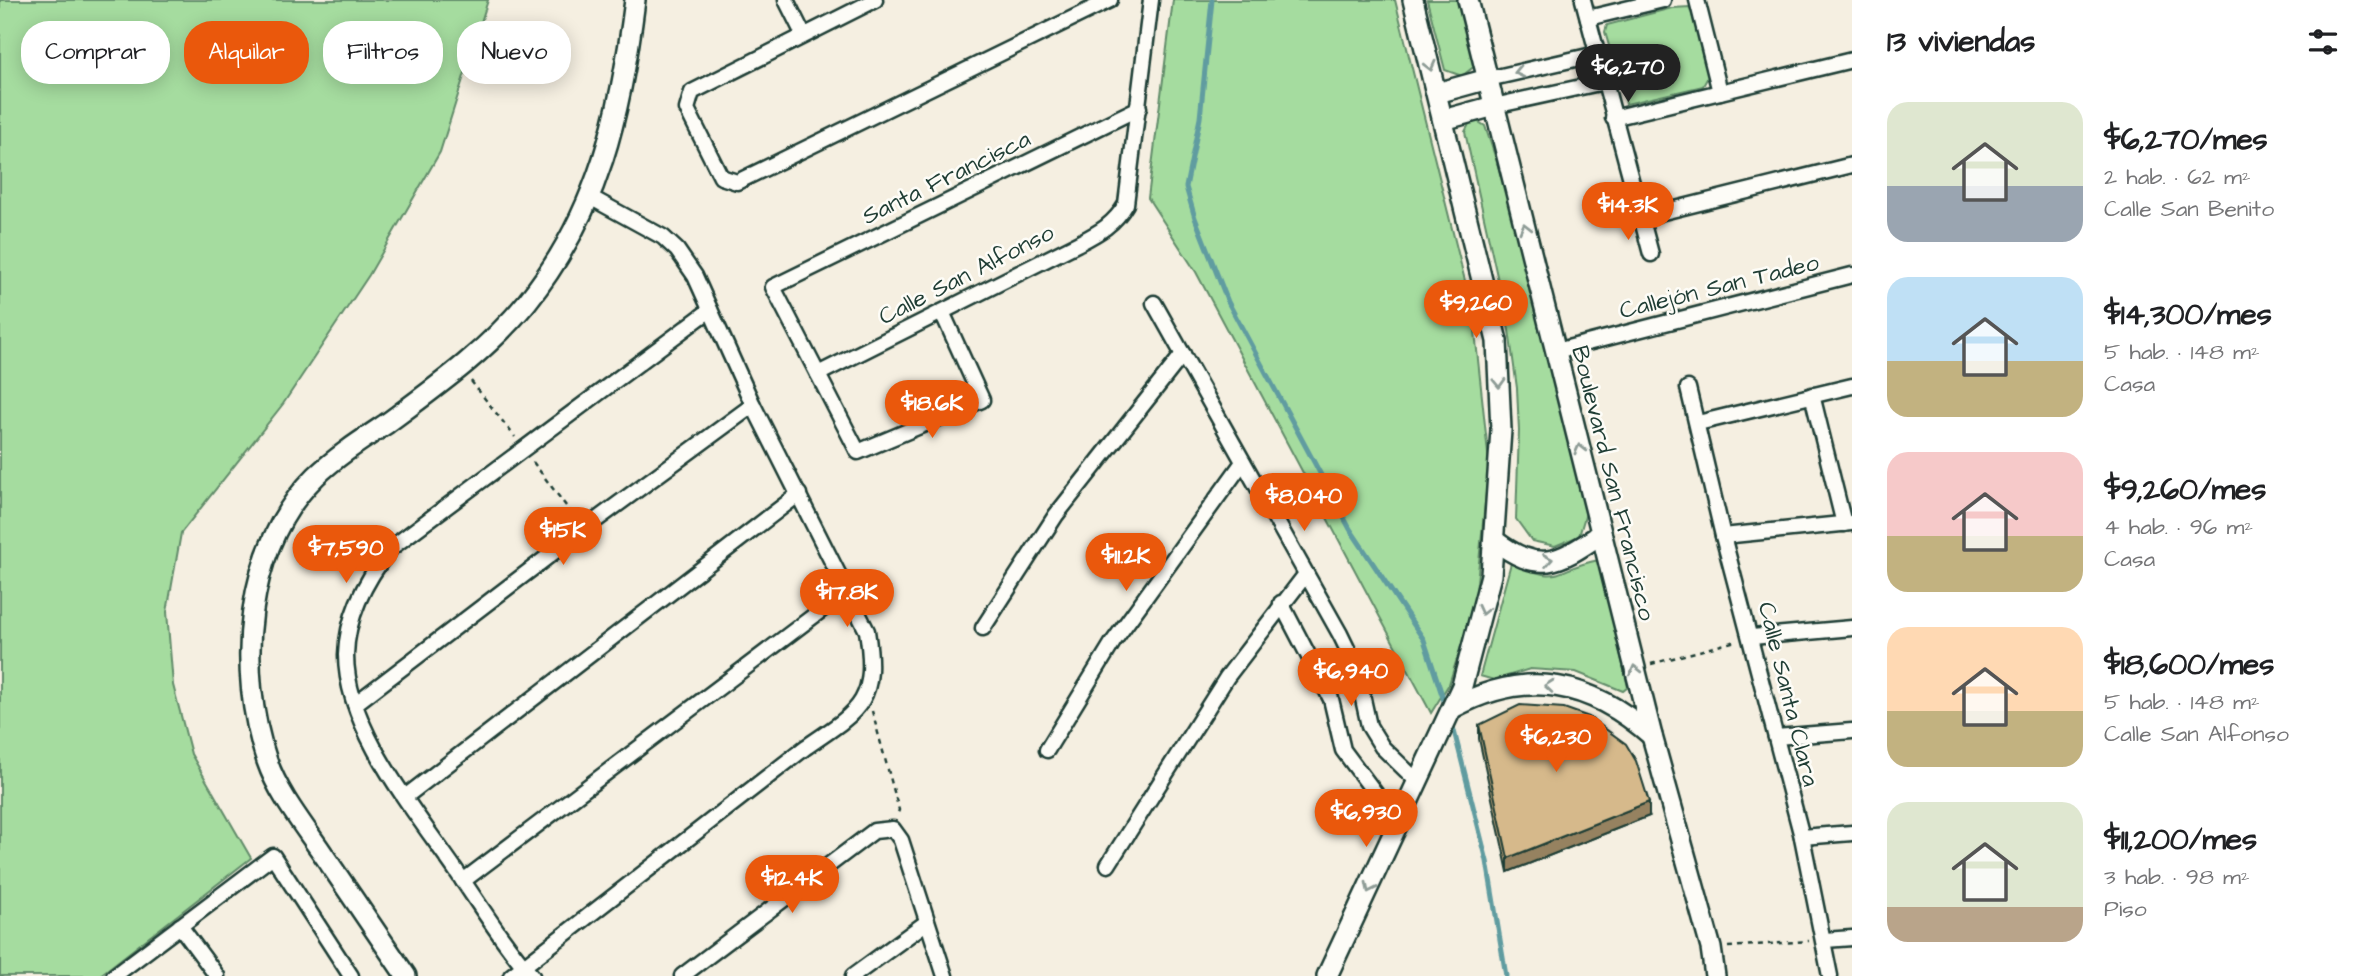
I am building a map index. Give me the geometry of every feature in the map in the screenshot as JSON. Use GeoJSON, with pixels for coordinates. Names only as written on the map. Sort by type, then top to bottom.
{"type":"FeatureCollection","features":[{"type":"Feature","properties":{"kind":"street"},"geometry":{"type":"LineString","coordinates":[[406,976],[288,802],[267,762],[248,685],[248,645],[257,589],[275,538],[292,506],[315,478],[442,384],[499,333],[552,267],[582,218],[602,167],[626,76],[635,0]]}},
{"type":"Feature","properties":{"kind":"street"},"geometry":{"type":"LineString","coordinates":[[786,0],[803,34]]}},
{"type":"Feature","properties":{"kind":"street"},"geometry":{"type":"LineString","coordinates":[[875,0],[692,92],[687,109],[721,177],[737,182],[1110,0]]}},
{"type":"Feature","properties":{"kind":"street"},"geometry":{"type":"LineString","coordinates":[[1139,108],[1151,0]]}},
{"type":"Feature","properties":{"kind":"street"},"geometry":{"type":"LineString","coordinates":[[1327,976],[1462,686],[1489,586],[1494,540],[1500,430],[1497,341],[1413,0]]}},
{"type":"Feature","properties":{"kind":"street","name":"Boulevard San Francisco"},"geometry":{"type":"LineString","coordinates":[[1468,0],[1652,736],[1711,948],[1715,976]]}},
{"type":"Feature","properties":{"kind":"street"},"geometry":{"type":"LineString","coordinates":[[1583,0],[1639,218],[1651,254]]}},
{"type":"Feature","properties":{"kind":"street"},"geometry":{"type":"LineString","coordinates":[[1588,19],[1663,0]]}},
{"type":"Feature","properties":{"kind":"street"},"geometry":{"type":"LineString","coordinates":[[1697,0],[1720,92]]}},
{"type":"Feature","properties":{"kind":"street"},"geometry":{"type":"LineString","coordinates":[[1437,93],[1597,54]]}},
{"type":"Feature","properties":{"kind":"street"},"geometry":{"type":"LineString","coordinates":[[1613,118],[1852,60]]}},
{"type":"Feature","properties":{"kind":"street"},"geometry":{"type":"LineString","coordinates":[[1443,120],[1604,82]]}},
{"type":"Feature","properties":{"kind":"street","name":"Calle San Alfonso"},"geometry":{"type":"LineString","coordinates":[[818,374],[1108,227],[1126,204],[1139,108]]}},
{"type":"Feature","properties":{"kind":"street","name":"Santa Francisca"},"geometry":{"type":"LineString","coordinates":[[818,374],[773,287],[1139,108]]}},
{"type":"Feature","properties":{"kind":"street"},"geometry":{"type":"LineString","coordinates":[[1639,218],[1852,165]]}},
{"type":"Feature","properties":{"kind":"street"},"geometry":{"type":"LineString","coordinates":[[510,976],[528,971],[806,747],[847,720],[862,705],[871,659],[867,631],[753,405],[695,276],[677,250],[642,223],[590,197]]}},
{"type":"Feature","properties":{"kind":"street","name":"Callejón San Tadeo"},"geometry":{"type":"LineString","coordinates":[[1556,351],[1852,275]]}},
{"type":"Feature","properties":{"kind":"street"},"geometry":{"type":"LineString","coordinates":[[1154,303],[1340,634],[1357,673],[1368,726],[1382,747],[1419,783]]}},
{"type":"Feature","properties":{"kind":"street"},"geometry":{"type":"LineString","coordinates":[[528,971],[405,797],[364,728],[355,704],[346,654],[355,611],[363,587],[391,548],[710,310]]}},
{"type":"Feature","properties":{"kind":"street"},"geometry":{"type":"LineString","coordinates":[[818,374],[858,452],[982,400],[942,312]]}},
{"type":"Feature","properties":{"kind":"street"},"geometry":{"type":"LineString","coordinates":[[983,628],[1056,515],[1183,354]]}},
{"type":"Feature","properties":{"kind":"street"},"geometry":{"type":"LineString","coordinates":[[1698,424],[1852,386]]}},
{"type":"Feature","properties":{"kind":"street","name":"Calle Santa Clara"},"geometry":{"type":"LineString","coordinates":[[1688,388],[1723,536],[1752,637],[1802,837],[1825,940],[1830,976]]}},
{"type":"Feature","properties":{"kind":"street"},"geometry":{"type":"LineString","coordinates":[[1723,536],[1848,524],[1812,395]]}},
{"type":"Feature","properties":{"kind":"street"},"geometry":{"type":"LineString","coordinates":[[355,704],[584,529],[753,405]]}},
{"type":"Feature","properties":{"kind":"street"},"geometry":{"type":"LineString","coordinates":[[1047,750],[1113,642],[1243,462]]}},
{"type":"Feature","properties":{"kind":"street"},"geometry":{"type":"LineString","coordinates":[[405,797],[799,494]]}},
{"type":"Feature","properties":{"kind":"street"},"geometry":{"type":"LineString","coordinates":[[1494,540],[1516,557],[1534,562],[1568,556],[1601,534]]}},
{"type":"Feature","properties":{"kind":"street"},"geometry":{"type":"LineString","coordinates":[[1108,865],[1227,677],[1281,603],[1306,574]]}},
{"type":"Feature","properties":{"kind":"street"},"geometry":{"type":"LineString","coordinates":[[463,881],[848,590]]}},
{"type":"Feature","properties":{"kind":"street"},"geometry":{"type":"LineString","coordinates":[[1281,603],[1331,699],[1343,750],[1399,825]]}},
{"type":"Feature","properties":{"kind":"street"},"geometry":{"type":"LineString","coordinates":[[1752,637],[1852,628]]}},
{"type":"Feature","properties":{"kind":"street"},"geometry":{"type":"LineString","coordinates":[[1325,688],[1357,673]]}},
{"type":"Feature","properties":{"kind":"street"},"geometry":{"type":"LineString","coordinates":[[1452,708],[1478,695],[1510,688],[1539,685],[1569,688],[1602,698],[1627,714],[1652,736]]}},
{"type":"Feature","properties":{"kind":"street"},"geometry":{"type":"LineString","coordinates":[[1776,737],[1852,730]]}},
{"type":"Feature","properties":{"kind":"street"},"geometry":{"type":"LineString","coordinates":[[682,976],[874,831],[893,829],[901,840],[945,976]]}},
{"type":"Feature","properties":{"kind":"street"},"geometry":{"type":"LineString","coordinates":[[1802,837],[1852,833]]}},
{"type":"Feature","properties":{"kind":"street"},"geometry":{"type":"LineString","coordinates":[[114,976],[273,856],[351,976]]}},
{"type":"Feature","properties":{"kind":"street"},"geometry":{"type":"LineString","coordinates":[[853,976],[927,922]]}},
{"type":"Feature","properties":{"kind":"street"},"geometry":{"type":"LineString","coordinates":[[180,926],[217,976]]}},
{"type":"Feature","properties":{"kind":"street"},"geometry":{"type":"LineString","coordinates":[[1825,940],[1852,938]]}},
{"type":"Feature","properties":{"kind":"path"},"geometry":{"type":"LineString","coordinates":[[1635,668],[1752,637]]}},
{"type":"Feature","properties":{"kind":"path"},"geometry":{"type":"LineString","coordinates":[[866,691],[899,810],[893,829]]}},
{"type":"Feature","properties":{"kind":"path"},"geometry":{"type":"LineString","coordinates":[[1711,948],[1825,940]]}},
{"type":"Feature","properties":{"kind":"green space"},"geometry":{"type":"Polygon","coordinates":[[[0,0],[488,0],[481,21],[457,21],[457,84],[461,84],[440,152],[369,275],[283,404],[181,533],[167,612],[173,685],[191,754],[251,858],[99,976],[0,976],[0,0]]]}},
{"type":"Feature","properties":{"kind":"green space"},"geometry":{"type":"Polygon","coordinates":[[[1173,0],[1395,0],[1473,313],[1489,463],[1475,602],[1449,684],[1431,713],[1196,272],[1148,198],[1173,0]]]}},
{"type":"Feature","properties":{"kind":"green space"},"geometry":{"type":"Polygon","coordinates":[[[1427,0],[1459,0],[1476,65],[1462,76],[1445,70],[1427,0]]]}},
{"type":"Feature","properties":{"kind":"green space"},"geometry":{"type":"Polygon","coordinates":[[[1690,7],[1709,75],[1703,86],[1626,104],[1605,32],[1607,25],[1672,8],[1690,7]]]}},
{"type":"Feature","properties":{"kind":"green space"},"geometry":{"type":"Polygon","coordinates":[[[1472,118],[1485,126],[1515,221],[1553,367],[1586,513],[1579,536],[1555,546],[1532,541],[1516,519],[1519,431],[1517,388],[1509,330],[1465,132],[1472,118]]]}},
{"type":"Feature","properties":{"kind":"green space"},"geometry":{"type":"Polygon","coordinates":[[[1599,560],[1628,687],[1623,691],[1576,672],[1530,669],[1494,680],[1480,676],[1511,563],[1550,575],[1599,560]]]}},
{"type":"Feature","properties":{"kind":"building"},"geometry":{"type":"Polygon","coordinates":[[[1520,705],[1564,708],[1589,717],[1626,744],[1636,761],[1649,802],[1508,858],[1479,725],[1520,705]]]}},
{"type":"Feature","properties":{"kind":"waterway"},"geometry":{"type":"LineString","coordinates":[[1212,0],[1200,118],[1186,187],[1195,218],[1228,302],[1350,529],[1424,640],[1446,707]]}},
{"type":"Feature","properties":{"kind":"waterway"},"geometry":{"type":"LineString","coordinates":[[1452,723],[1487,861],[1506,976]]}}]}
